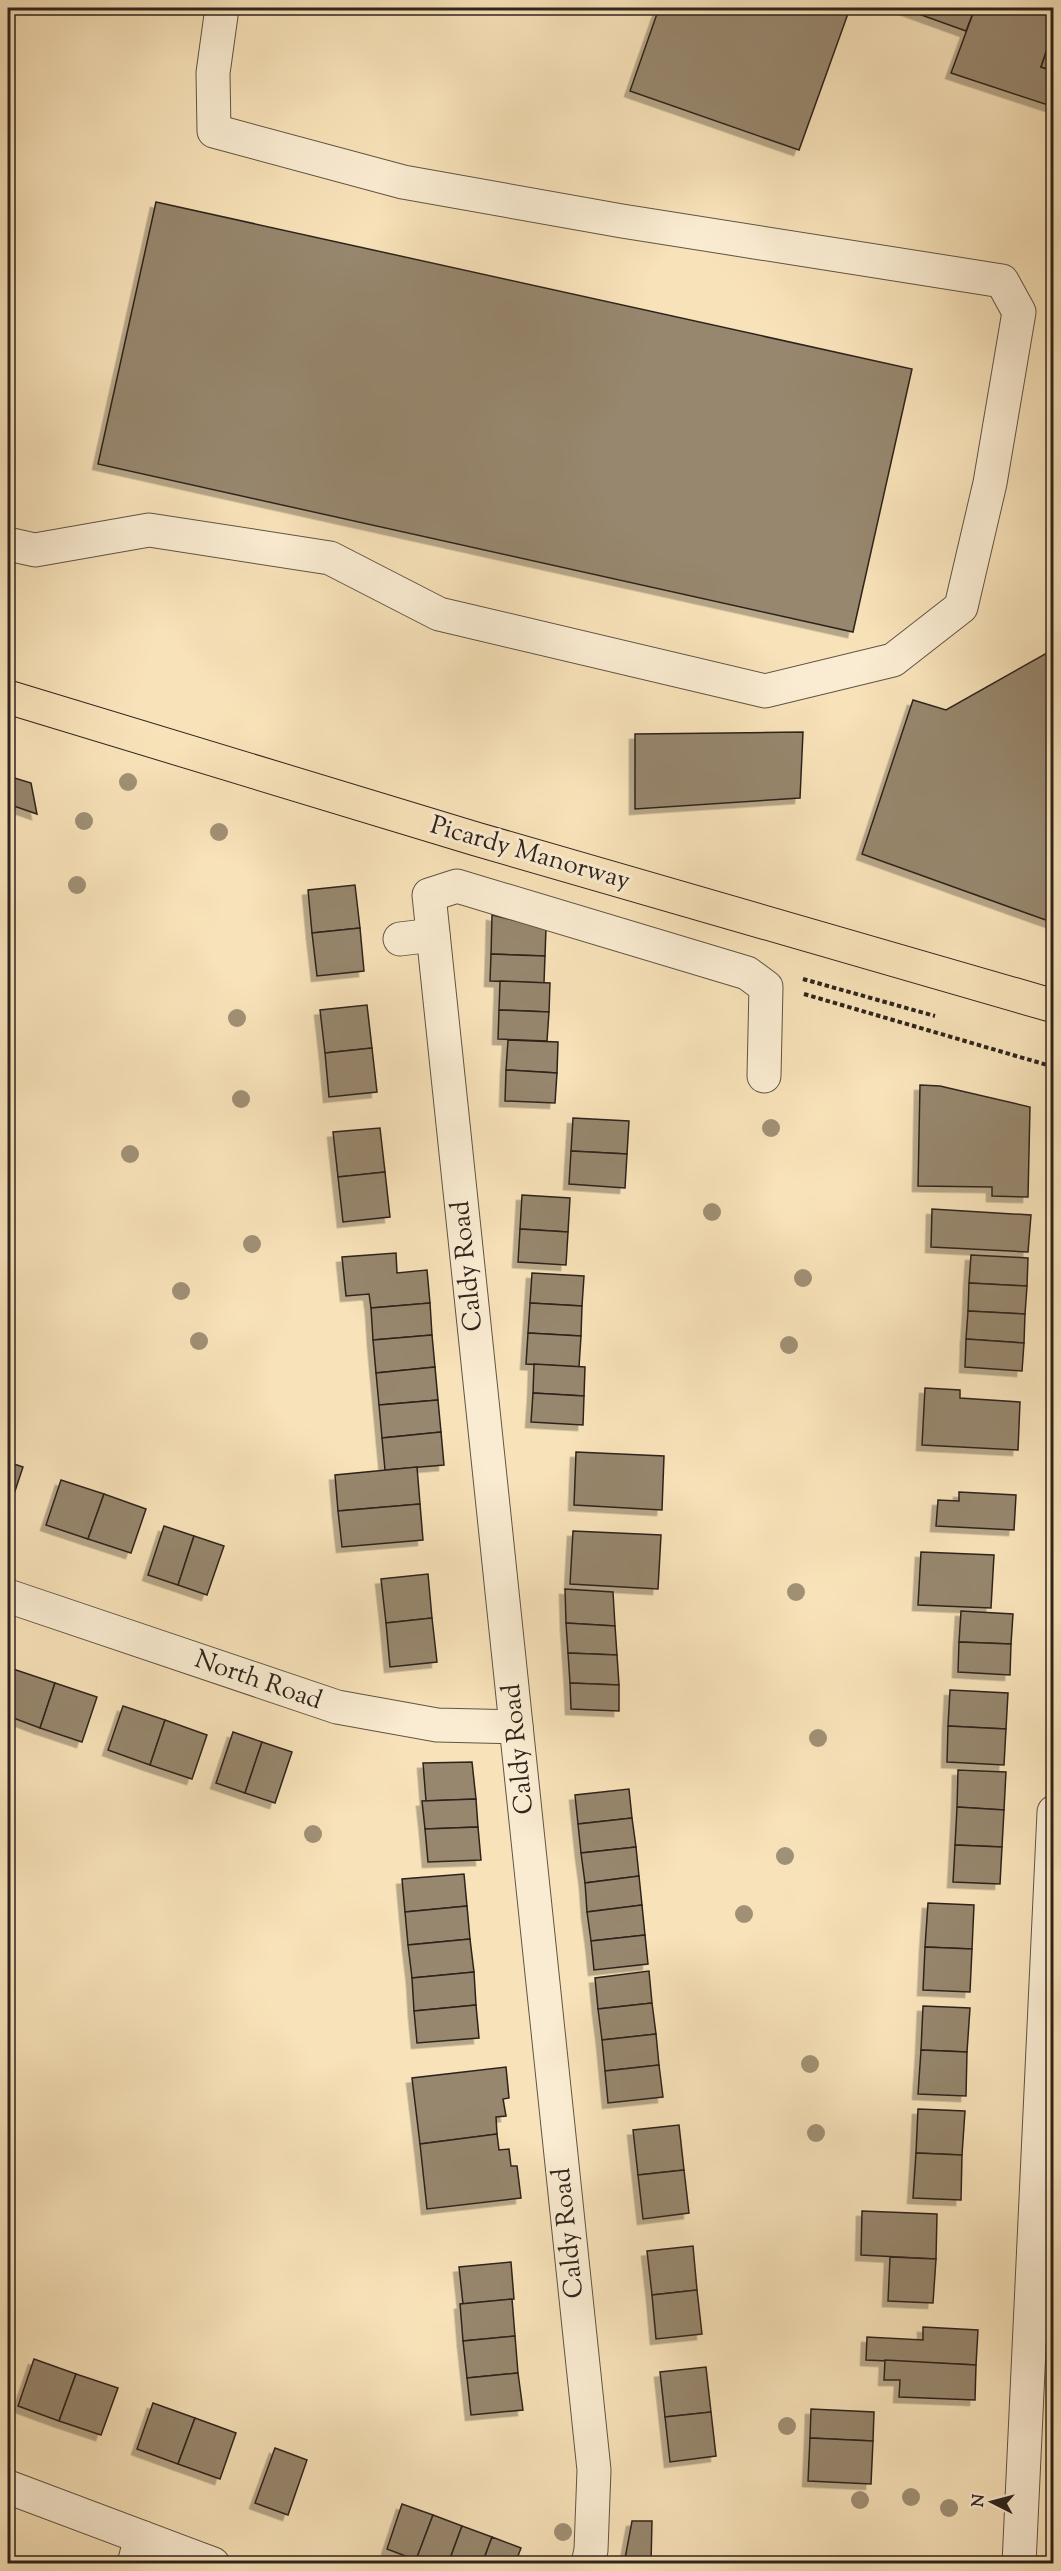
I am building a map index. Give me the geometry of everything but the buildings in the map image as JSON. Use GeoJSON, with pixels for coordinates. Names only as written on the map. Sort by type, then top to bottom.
{"type":"FeatureCollection","features":[{"type":"Feature","properties":{"kind":"main road","name":"Picardy Manorway"},"geometry":{"type":"LineString","coordinates":[[8,697],[476,839],[1053,1006]]}},
{"type":"Feature","properties":{"kind":"street"},"geometry":{"type":"LineString","coordinates":[[8,544],[35,550],[149,530],[330,558],[439,614],[765,691],[893,660],[961,607],[990,483],[1019,312],[1002,281],[622,221],[403,182],[214,130],[213,73],[222,8]]}},
{"type":"Feature","properties":{"kind":"street","name":"Caldy Road"},"geometry":{"type":"LineString","coordinates":[[588,2564],[591,2550],[594,2470],[429,895],[457,886],[747,973],[766,987]]}},
{"type":"Feature","properties":{"kind":"street"},"geometry":{"type":"LineString","coordinates":[[400,939],[433,935]]}},
{"type":"Feature","properties":{"kind":"street"},"geometry":{"type":"LineString","coordinates":[[764,1076],[766,987]]}},
{"type":"Feature","properties":{"kind":"street","name":"North Road"},"geometry":{"type":"LineString","coordinates":[[8,1596],[337,1707],[437,1725],[516,1726]]}},
{"type":"Feature","properties":{"kind":"street"},"geometry":{"type":"LineString","coordinates":[[1019,2564],[1053,1812]]}},
{"type":"Feature","properties":{"kind":"street"},"geometry":{"type":"LineString","coordinates":[[8,2487],[138,2550],[213,2564]]}},
{"type":"Feature","properties":{"kind":"path"},"geometry":{"type":"LineString","coordinates":[[802,979],[939,1017]]}},
{"type":"Feature","properties":{"kind":"path"},"geometry":{"type":"LineString","coordinates":[[766,987],[780,987],[1053,1067]]}}]}
